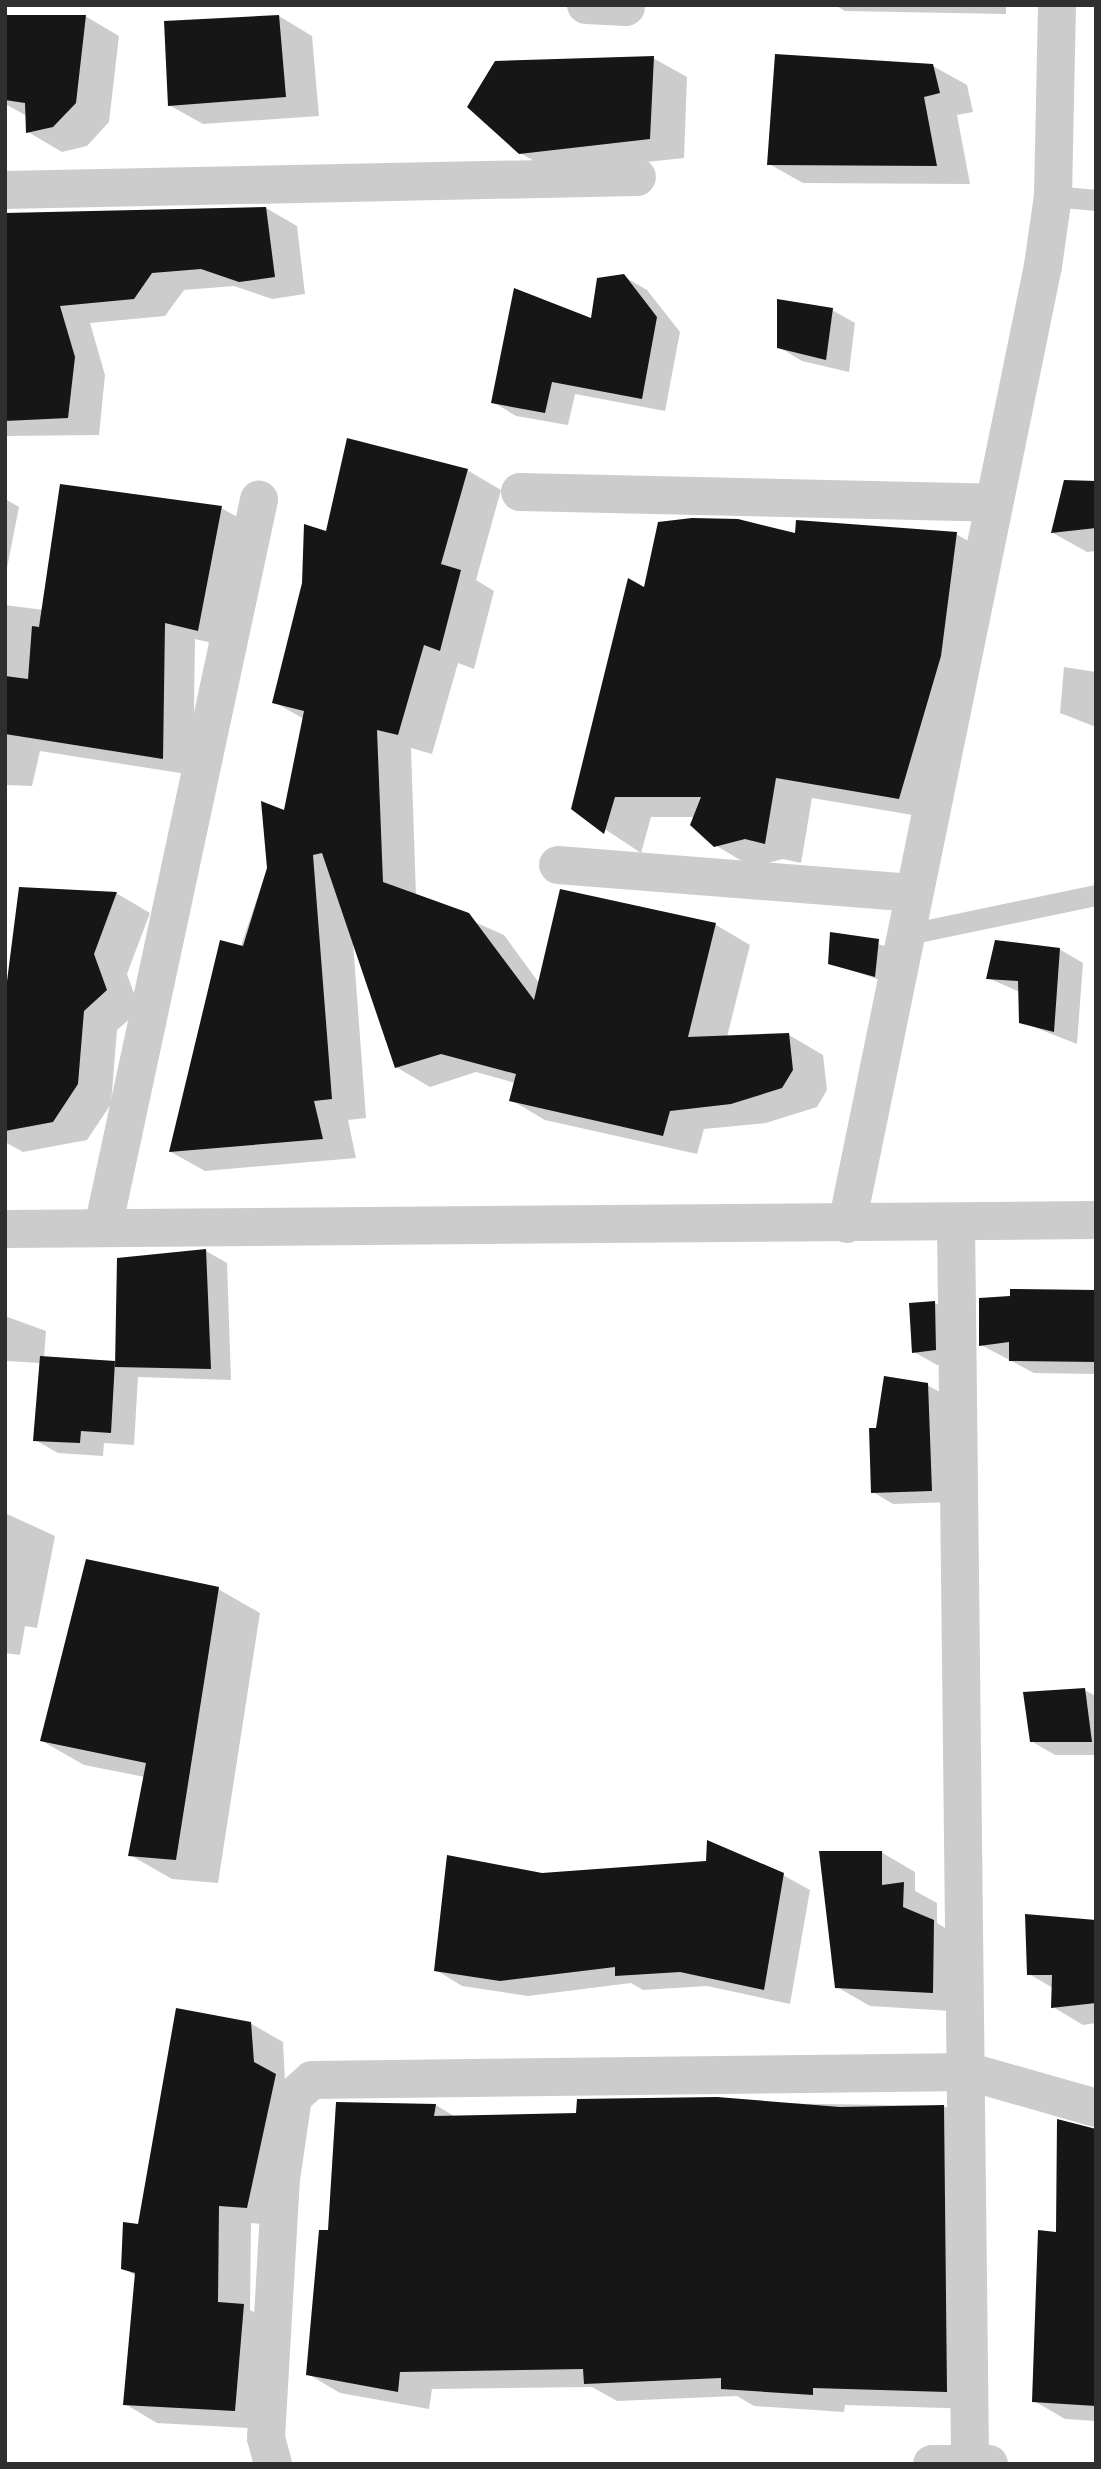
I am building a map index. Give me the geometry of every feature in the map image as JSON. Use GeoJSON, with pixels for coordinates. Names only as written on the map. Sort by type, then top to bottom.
{"type":"FeatureCollection","features":[{"type":"Feature","properties":{"kind":"street"},"geometry":{"type":"LineString","coordinates":[[586,5],[626,7]]}},
{"type":"Feature","properties":{"kind":"street"},"geometry":{"type":"LineString","coordinates":[[847,1224],[912,893],[994,503],[1053,196],[1057,5]]}},
{"type":"Feature","properties":{"kind":"street"},"geometry":{"type":"LineString","coordinates":[[5,190],[637,177]]}},
{"type":"Feature","properties":{"kind":"street"},"geometry":{"type":"LineString","coordinates":[[520,492],[994,503]]}},
{"type":"Feature","properties":{"kind":"street"},"geometry":{"type":"LineString","coordinates":[[103,1228],[259,500]]}},
{"type":"Feature","properties":{"kind":"street"},"geometry":{"type":"LineString","coordinates":[[558,865],[912,893]]}},
{"type":"Feature","properties":{"kind":"street"},"geometry":{"type":"LineString","coordinates":[[5,1229],[1096,1220]]}},
{"type":"Feature","properties":{"kind":"street"},"geometry":{"type":"LineString","coordinates":[[932,2464],[977,2463],[956,1222]]}},
{"type":"Feature","properties":{"kind":"street"},"geometry":{"type":"LineString","coordinates":[[272,2464],[266,2438],[281,2179],[293,2097],[313,2080],[970,2071],[1096,2108]]}},
{"type":"Feature","properties":{"kind":"lane"},"geometry":{"type":"LineString","coordinates":[[1053,196],[1096,200]]}},
{"type":"Feature","properties":{"kind":"lane"},"geometry":{"type":"LineString","coordinates":[[904,935],[1096,895]]}},
{"type":"Feature","properties":{"kind":"building"},"geometry":{"type":"Polygon","coordinates":[[[5,15],[86,15],[76,103],[53,127],[26,133],[25,103],[5,100],[5,15]]]}},
{"type":"Feature","properties":{"kind":"building"},"geometry":{"type":"Polygon","coordinates":[[[279,15],[286,97],[168,106],[164,21],[279,15]]]}},
{"type":"Feature","properties":{"kind":"building"},"geometry":{"type":"Polygon","coordinates":[[[775,54],[933,64],[940,93],[924,97],[937,166],[767,165],[775,54]]]}},
{"type":"Feature","properties":{"kind":"building"},"geometry":{"type":"Polygon","coordinates":[[[654,56],[650,139],[519,154],[467,107],[495,61],[654,56]]]}},
{"type":"Feature","properties":{"kind":"building"},"geometry":{"type":"Polygon","coordinates":[[[266,207],[275,277],[239,282],[201,269],[152,273],[134,299],[60,306],[75,357],[68,418],[5,421],[5,213],[266,207]]]}},
{"type":"Feature","properties":{"kind":"building"},"geometry":{"type":"Polygon","coordinates":[[[624,274],[657,317],[642,399],[552,382],[545,413],[491,403],[514,288],[591,318],[597,278],[624,274]]]}},
{"type":"Feature","properties":{"kind":"building"},"geometry":{"type":"Polygon","coordinates":[[[777,299],[833,308],[826,360],[777,348],[777,299]]]}},
{"type":"Feature","properties":{"kind":"building"},"geometry":{"type":"Polygon","coordinates":[[[347,438],[468,469],[441,564],[461,570],[440,651],[424,645],[398,735],[377,730],[383,882],[469,913],[534,1000],[560,889],[716,923],[688,1037],[789,1033],[793,1070],[782,1088],[731,1104],[670,1111],[663,1136],[509,1101],[516,1074],[441,1054],[395,1068],[322,853],[313,855],[332,1099],[314,1101],[323,1139],[169,1152],[220,940],[243,946],[267,868],[261,801],[284,810],[304,711],[272,703],[302,583],[304,524],[326,531],[347,438]]]}},
{"type":"Feature","properties":{"kind":"building"},"geometry":{"type":"Polygon","coordinates":[[[1064,480],[1096,481],[1096,528],[1051,533],[1064,480]]]}},
{"type":"Feature","properties":{"kind":"building"},"geometry":{"type":"Polygon","coordinates":[[[60,484],[222,506],[198,631],[165,623],[163,759],[5,734],[5,676],[28,679],[32,626],[39,627],[60,484]]]}},
{"type":"Feature","properties":{"kind":"building"},"geometry":{"type":"Polygon","coordinates":[[[692,518],[738,519],[795,533],[796,520],[957,532],[941,656],[899,799],[776,778],[765,844],[745,839],[714,847],[690,825],[701,797],[615,797],[604,834],[571,809],[628,578],[644,587],[658,522],[692,518]]]}},
{"type":"Feature","properties":{"kind":"building"},"geometry":{"type":"Polygon","coordinates":[[[19,887],[117,892],[94,954],[107,990],[84,1011],[78,1084],[53,1122],[5,1131],[5,997],[19,887]]]}},
{"type":"Feature","properties":{"kind":"building"},"geometry":{"type":"Polygon","coordinates":[[[830,932],[879,939],[875,977],[828,964],[830,932]]]}},
{"type":"Feature","properties":{"kind":"building"},"geometry":{"type":"Polygon","coordinates":[[[995,940],[1060,948],[1054,1032],[1019,1023],[1018,981],[986,979],[995,940]]]}},
{"type":"Feature","properties":{"kind":"building"},"geometry":{"type":"Polygon","coordinates":[[[206,1249],[211,1369],[115,1367],[117,1258],[206,1249]]]}},
{"type":"Feature","properties":{"kind":"building"},"geometry":{"type":"Polygon","coordinates":[[[1010,1289],[1096,1290],[1096,1362],[1009,1361],[1009,1342],[979,1346],[979,1298],[1010,1296],[1010,1289]]]}},
{"type":"Feature","properties":{"kind":"building"},"geometry":{"type":"Polygon","coordinates":[[[935,1301],[936,1350],[912,1353],[909,1303],[935,1301]]]}},
{"type":"Feature","properties":{"kind":"building"},"geometry":{"type":"Polygon","coordinates":[[[40,1356],[115,1361],[111,1433],[81,1431],[80,1443],[33,1441],[40,1356]]]}},
{"type":"Feature","properties":{"kind":"building"},"geometry":{"type":"Polygon","coordinates":[[[884,1376],[928,1383],[932,1491],[871,1493],[869,1428],[876,1428],[884,1376]]]}},
{"type":"Feature","properties":{"kind":"building"},"geometry":{"type":"Polygon","coordinates":[[[86,1559],[219,1587],[176,1860],[128,1856],[146,1763],[40,1741],[86,1559]]]}},
{"type":"Feature","properties":{"kind":"building"},"geometry":{"type":"Polygon","coordinates":[[[1085,1688],[1092,1742],[1030,1742],[1023,1692],[1085,1688]]]}},
{"type":"Feature","properties":{"kind":"building"},"geometry":{"type":"Polygon","coordinates":[[[707,1840],[784,1873],[764,1990],[680,1972],[615,1976],[615,1967],[500,1981],[434,1971],[447,1855],[542,1873],[706,1861],[707,1840]]]}},
{"type":"Feature","properties":{"kind":"building"},"geometry":{"type":"Polygon","coordinates":[[[819,1851],[882,1851],[882,1885],[904,1882],[903,1907],[934,1920],[933,1993],[835,1988],[819,1851]]]}},
{"type":"Feature","properties":{"kind":"building"},"geometry":{"type":"Polygon","coordinates":[[[1025,1914],[1096,1920],[1096,2003],[1051,2008],[1052,1975],[1027,1975],[1025,1914]]]}},
{"type":"Feature","properties":{"kind":"building"},"geometry":{"type":"Polygon","coordinates":[[[176,2008],[251,2022],[254,2062],[276,2074],[247,2208],[219,2206],[218,2302],[244,2304],[235,2411],[123,2405],[135,2273],[121,2269],[123,2222],[138,2224],[176,2008]]]}},
{"type":"Feature","properties":{"kind":"building"},"geometry":{"type":"Polygon","coordinates":[[[717,2097],[840,2107],[944,2105],[947,2392],[813,2388],[813,2395],[721,2389],[721,2378],[584,2384],[583,2369],[400,2372],[398,2392],[306,2375],[319,2230],[328,2230],[336,2102],[436,2104],[434,2116],[576,2113],[577,2099],[717,2097]]]}},
{"type":"Feature","properties":{"kind":"building"},"geometry":{"type":"Polygon","coordinates":[[[1057,2119],[1096,2129],[1096,2406],[1032,2402],[1038,2230],[1056,2232],[1057,2119]]]}}]}
